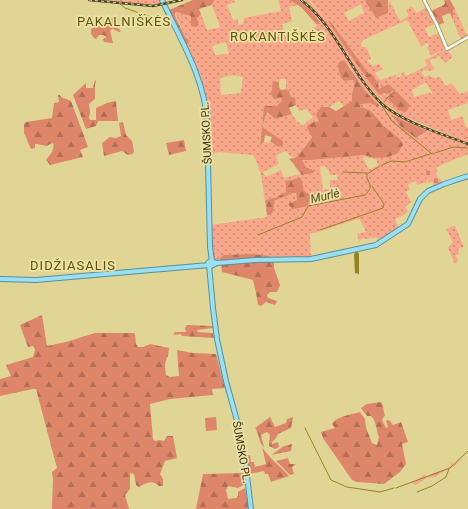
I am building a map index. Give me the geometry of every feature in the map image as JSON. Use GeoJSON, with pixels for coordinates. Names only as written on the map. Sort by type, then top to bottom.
{"type":"FeatureCollection","features":[{"type":"Feature","properties":{"kind":"main road","name":"ŠUMSKO PL."},"geometry":{"type":"LineString","coordinates":[[163,2],[196,74],[205,104],[207,122],[213,308],[218,346],[240,434],[246,466],[251,509]]}},
{"type":"Feature","properties":{"kind":"main road"},"geometry":{"type":"LineString","coordinates":[[0,279],[36,280],[211,263],[255,260],[311,259],[351,251],[376,245],[382,242],[408,224],[420,199],[428,191],[468,176]]}},
{"type":"Feature","properties":{"kind":"street"},"geometry":{"type":"LineString","coordinates":[[424,0],[438,25],[447,48],[468,37]]}},
{"type":"Feature","properties":{"kind":"green space"},"geometry":{"type":"Polygon","coordinates":[[[108,0],[161,0],[163,4],[141,4],[108,0]]]}},
{"type":"Feature","properties":{"kind":"green space"},"geometry":{"type":"Polygon","coordinates":[[[193,0],[214,0],[212,5],[199,9],[201,14],[197,19],[199,25],[196,27],[191,26],[191,16],[175,13],[185,37],[190,41],[185,46],[169,10],[193,0]]]}},
{"type":"Feature","properties":{"kind":"green space"},"geometry":{"type":"Polygon","coordinates":[[[214,0],[234,0],[235,2],[227,5],[233,20],[238,19],[238,25],[243,24],[244,18],[281,11],[278,0],[289,0],[298,5],[289,7],[292,21],[282,24],[287,42],[317,26],[316,24],[318,25],[310,10],[300,0],[309,8],[325,26],[379,102],[412,123],[468,145],[468,154],[425,172],[428,182],[417,185],[415,181],[408,185],[410,189],[406,192],[411,202],[405,207],[408,211],[404,215],[395,219],[399,229],[378,244],[377,237],[364,238],[359,241],[357,234],[366,232],[360,219],[310,234],[311,258],[213,262],[210,225],[267,217],[261,174],[254,156],[218,152],[210,158],[207,106],[185,46],[190,41],[185,37],[175,13],[191,16],[191,25],[199,25],[197,20],[201,14],[207,30],[220,27],[212,5],[214,0]],[[226,42],[212,46],[215,55],[229,54],[226,42]],[[348,64],[346,81],[353,80],[355,82],[352,101],[344,107],[339,101],[329,107],[320,109],[317,112],[320,121],[316,121],[307,128],[312,136],[297,157],[292,157],[285,151],[276,156],[279,164],[263,172],[266,177],[281,170],[284,178],[300,174],[303,175],[313,173],[314,170],[306,167],[302,160],[364,155],[374,158],[403,144],[400,139],[384,126],[370,110],[360,107],[361,104],[370,103],[375,106],[379,105],[366,92],[348,64]],[[233,75],[220,78],[221,95],[241,93],[243,77],[233,75]],[[280,79],[279,82],[273,81],[282,100],[277,106],[264,106],[260,144],[264,142],[283,145],[262,127],[267,112],[275,119],[292,114],[297,122],[299,122],[302,126],[313,117],[306,109],[299,111],[295,98],[290,96],[289,91],[286,89],[286,79],[280,79]],[[392,115],[392,117],[402,128],[418,138],[425,133],[425,130],[400,120],[392,115]],[[365,157],[363,158],[369,170],[378,165],[376,159],[365,157]],[[325,166],[320,167],[323,190],[330,189],[330,180],[338,180],[337,175],[330,175],[325,166]],[[293,179],[286,181],[286,192],[277,197],[266,200],[273,212],[273,202],[295,192],[297,200],[289,208],[309,194],[304,191],[293,179]]]}},
{"type":"Feature","properties":{"kind":"green space"},"geometry":{"type":"Polygon","coordinates":[[[289,0],[299,0],[310,10],[320,24],[316,24],[301,7],[289,0]]]}},
{"type":"Feature","properties":{"kind":"green space"},"geometry":{"type":"Polygon","coordinates":[[[304,0],[308,0],[325,19],[310,0],[366,0],[375,18],[388,12],[389,0],[400,21],[409,16],[406,10],[412,6],[416,13],[427,7],[436,24],[425,28],[429,37],[440,32],[446,49],[431,56],[427,43],[421,46],[407,20],[363,40],[361,46],[367,48],[371,59],[367,61],[373,66],[379,64],[383,69],[375,73],[380,80],[397,74],[396,78],[401,76],[403,71],[406,76],[427,66],[425,60],[447,49],[453,57],[445,63],[439,56],[435,59],[434,58],[429,61],[435,69],[421,71],[424,77],[430,75],[431,77],[435,78],[440,77],[446,86],[451,83],[460,94],[468,91],[468,103],[448,110],[451,120],[462,116],[466,127],[468,128],[468,143],[403,116],[385,104],[370,89],[319,15],[304,0]],[[361,4],[344,13],[349,21],[364,13],[361,4]],[[329,21],[346,49],[376,91],[381,95],[394,90],[388,84],[379,89],[378,83],[372,74],[369,74],[329,21]],[[424,80],[425,83],[412,90],[414,97],[428,93],[433,94],[424,80]],[[397,92],[390,101],[410,106],[397,92]]]}},
{"type":"Feature","properties":{"kind":"green space"},"geometry":{"type":"Polygon","coordinates":[[[388,0],[388,13],[376,18],[365,1],[388,0]]]}},
{"type":"Feature","properties":{"kind":"green space"},"geometry":{"type":"Polygon","coordinates":[[[444,0],[450,0],[455,9],[453,11],[453,20],[450,13],[442,16],[444,23],[438,25],[431,11],[444,5],[444,0]]]}},
{"type":"Feature","properties":{"kind":"green space"},"geometry":{"type":"Polygon","coordinates":[[[455,9],[467,36],[461,40],[453,20],[453,11],[455,9]]]}},
{"type":"Feature","properties":{"kind":"green space"},"geometry":{"type":"Polygon","coordinates":[[[115,17],[117,27],[121,31],[119,32],[113,29],[110,30],[113,43],[104,42],[103,39],[107,37],[103,35],[99,35],[96,39],[94,38],[91,34],[91,29],[115,17]]]}},
{"type":"Feature","properties":{"kind":"green space"},"geometry":{"type":"Polygon","coordinates":[[[328,21],[330,21],[369,74],[372,74],[378,83],[379,89],[388,84],[394,90],[387,94],[383,93],[380,95],[376,91],[328,21]]]}},
{"type":"Feature","properties":{"kind":"green space"},"geometry":{"type":"Polygon","coordinates":[[[344,60],[366,92],[379,105],[377,107],[370,103],[361,104],[360,107],[370,110],[384,126],[400,139],[403,144],[398,153],[388,157],[374,158],[364,155],[302,160],[306,167],[315,171],[313,173],[302,175],[289,159],[297,157],[312,137],[307,128],[308,125],[319,121],[316,114],[321,107],[329,107],[336,111],[352,101],[355,82],[353,80],[344,81],[340,74],[338,64],[344,60]]]}},
{"type":"Feature","properties":{"kind":"green space"},"geometry":{"type":"Polygon","coordinates":[[[95,80],[95,99],[89,104],[90,120],[96,120],[96,108],[115,101],[118,121],[98,121],[96,126],[86,129],[73,95],[86,83],[86,88],[93,88],[95,80]]]}},
{"type":"Feature","properties":{"kind":"green space"},"geometry":{"type":"Polygon","coordinates":[[[273,81],[279,82],[279,87],[281,90],[286,89],[289,91],[290,96],[295,98],[296,105],[289,108],[292,114],[275,119],[267,112],[262,127],[283,141],[283,145],[278,147],[270,142],[272,137],[265,135],[264,142],[260,145],[264,106],[277,106],[282,100],[281,98],[274,99],[271,94],[273,81]]]}},
{"type":"Feature","properties":{"kind":"green space"},"geometry":{"type":"Polygon","coordinates":[[[394,92],[397,92],[410,105],[406,112],[398,109],[387,99],[394,92]]]}},
{"type":"Feature","properties":{"kind":"green space"},"geometry":{"type":"Polygon","coordinates":[[[58,95],[71,101],[88,147],[80,150],[83,157],[50,165],[46,160],[53,150],[53,143],[46,146],[35,144],[35,148],[31,149],[24,133],[24,124],[26,122],[52,118],[54,103],[59,102],[58,95]]]}},
{"type":"Feature","properties":{"kind":"green space"},"geometry":{"type":"Polygon","coordinates":[[[391,115],[425,130],[426,132],[416,138],[402,128],[391,115]]]}},
{"type":"Feature","properties":{"kind":"green space"},"geometry":{"type":"Polygon","coordinates":[[[123,122],[126,135],[132,141],[134,152],[128,155],[122,151],[104,156],[102,143],[110,137],[116,138],[121,136],[119,123],[123,122]]]}},
{"type":"Feature","properties":{"kind":"green space"},"geometry":{"type":"Polygon","coordinates":[[[184,140],[186,151],[169,155],[166,143],[184,140]]]}},
{"type":"Feature","properties":{"kind":"green space"},"geometry":{"type":"Polygon","coordinates":[[[436,167],[438,172],[436,173],[442,183],[434,186],[432,182],[429,183],[425,172],[436,167]]]}},
{"type":"Feature","properties":{"kind":"green space"},"geometry":{"type":"Polygon","coordinates":[[[301,178],[304,191],[311,195],[308,205],[292,209],[288,204],[297,200],[296,193],[293,193],[274,201],[273,212],[270,215],[267,215],[266,200],[277,197],[286,192],[285,181],[301,178]]]}},
{"type":"Feature","properties":{"kind":"green space"},"geometry":{"type":"Polygon","coordinates":[[[454,226],[464,247],[458,249],[459,254],[456,255],[458,261],[455,264],[448,248],[453,242],[446,229],[454,226]]]}},
{"type":"Feature","properties":{"kind":"green space"},"geometry":{"type":"Polygon","coordinates":[[[253,254],[269,256],[271,259],[220,262],[220,258],[224,255],[253,254]]]}},
{"type":"Feature","properties":{"kind":"green space"},"geometry":{"type":"Polygon","coordinates":[[[274,261],[274,268],[280,285],[277,292],[270,292],[267,295],[268,298],[277,301],[275,305],[266,302],[261,306],[258,305],[253,280],[222,272],[221,264],[274,261]]]}},
{"type":"Feature","properties":{"kind":"green space"},"geometry":{"type":"Polygon","coordinates":[[[42,315],[47,346],[95,333],[133,333],[135,334],[136,344],[138,347],[143,347],[150,344],[169,348],[165,368],[166,375],[170,377],[179,376],[177,350],[193,353],[216,354],[225,388],[212,389],[213,395],[170,399],[150,404],[153,439],[155,441],[164,441],[167,436],[173,436],[177,458],[165,461],[160,474],[163,479],[163,486],[159,486],[151,482],[139,487],[136,485],[134,474],[130,473],[130,489],[125,495],[129,509],[52,509],[52,472],[57,468],[36,389],[0,396],[0,379],[11,376],[6,365],[33,357],[35,350],[33,346],[28,347],[20,325],[42,315]]]}},
{"type":"Feature","properties":{"kind":"green space"},"geometry":{"type":"Polygon","coordinates":[[[187,325],[213,326],[213,328],[197,330],[198,332],[213,333],[214,338],[182,336],[181,334],[173,335],[175,332],[186,332],[185,328],[187,325]]]}},
{"type":"Feature","properties":{"kind":"green space"},"geometry":{"type":"Polygon","coordinates":[[[381,402],[385,415],[382,420],[386,428],[388,427],[387,420],[393,425],[401,422],[408,442],[402,444],[406,464],[400,472],[384,484],[357,482],[352,480],[323,438],[321,432],[335,428],[332,424],[337,419],[360,412],[365,419],[366,428],[372,443],[377,445],[379,437],[373,418],[371,416],[367,416],[361,408],[367,404],[381,402]]]}},
{"type":"Feature","properties":{"kind":"green space"},"geometry":{"type":"Polygon","coordinates":[[[216,417],[217,430],[206,431],[205,418],[216,417]]]}},
{"type":"Feature","properties":{"kind":"green space"},"geometry":{"type":"Polygon","coordinates":[[[270,417],[275,427],[286,423],[287,419],[293,417],[291,428],[278,434],[272,442],[272,444],[278,442],[279,447],[275,449],[269,446],[270,435],[267,432],[261,435],[264,447],[262,445],[255,428],[270,417]]]}},
{"type":"Feature","properties":{"kind":"green space"},"geometry":{"type":"Polygon","coordinates":[[[292,444],[291,451],[271,455],[284,446],[292,444]]]}},
{"type":"Feature","properties":{"kind":"green space"},"geometry":{"type":"Polygon","coordinates":[[[262,447],[289,476],[271,482],[268,474],[265,474],[264,471],[249,474],[246,456],[250,455],[251,462],[254,462],[255,467],[266,464],[262,447]]]}},
{"type":"Feature","properties":{"kind":"green space"},"geometry":{"type":"Polygon","coordinates":[[[462,457],[455,466],[437,475],[437,477],[426,478],[416,485],[411,483],[424,475],[428,476],[448,468],[451,466],[450,462],[454,464],[462,457]]]}},
{"type":"Feature","properties":{"kind":"green space"},"geometry":{"type":"Polygon","coordinates":[[[288,458],[290,464],[296,464],[292,467],[294,474],[290,475],[276,461],[288,458]]]}},
{"type":"Feature","properties":{"kind":"green space"},"geometry":{"type":"Polygon","coordinates":[[[245,473],[245,484],[238,488],[228,486],[226,490],[228,499],[236,498],[238,496],[238,492],[245,488],[249,509],[196,509],[203,474],[245,473]]]}},
{"type":"Feature","properties":{"kind":"shaded area"},"geometry":{"type":"Polygon","coordinates":[[[356,252],[359,254],[359,274],[355,273],[354,254],[356,252]]]}},
{"type":"Feature","properties":{"kind":"waterway"},"geometry":{"type":"LineString","coordinates":[[120,4],[125,8],[154,18]]}},
{"type":"Feature","properties":{"kind":"waterway"},"geometry":{"type":"LineString","coordinates":[[386,99],[395,91]]}},
{"type":"Feature","properties":{"kind":"waterway"},"geometry":{"type":"LineString","coordinates":[[382,106],[392,121],[432,154]]}},
{"type":"Feature","properties":{"kind":"waterway","name":"Murlė"},"geometry":{"type":"LineString","coordinates":[[435,153],[453,147],[467,148]]}},
{"type":"Feature","properties":{"kind":"waterway","name":"Murlė"},"geometry":{"type":"LineString","coordinates":[[382,165],[391,161],[405,162],[433,153]]}},
{"type":"Feature","properties":{"kind":"waterway","name":"Murlė"},"geometry":{"type":"LineString","coordinates":[[258,235],[302,217],[308,206],[365,195],[370,188],[367,174],[380,166]]}},
{"type":"Feature","properties":{"kind":"waterway"},"geometry":{"type":"LineString","coordinates":[[343,172],[367,173]]}},
{"type":"Feature","properties":{"kind":"waterway"},"geometry":{"type":"LineString","coordinates":[[320,230],[383,208],[384,204],[372,186]]}},
{"type":"Feature","properties":{"kind":"waterway"},"geometry":{"type":"LineString","coordinates":[[305,428],[331,480],[347,487],[380,492],[394,488]]}},
{"type":"Feature","properties":{"kind":"waterway"},"geometry":{"type":"LineString","coordinates":[[396,488],[450,468],[468,451]]}},
{"type":"Feature","properties":{"kind":"waterway"},"geometry":{"type":"LineString","coordinates":[[417,492],[432,486],[446,477],[449,469]]}},
{"type":"Feature","properties":{"kind":"railway"},"geometry":{"type":"LineString","coordinates":[[89,0],[153,6],[182,0]]}},
{"type":"Feature","properties":{"kind":"railway"},"geometry":{"type":"LineString","coordinates":[[301,0],[324,23],[361,79],[382,104],[412,122],[468,144]]}},
{"type":"Feature","properties":{"kind":"district","name":"PAKALNIŠKĖS"},"geometry":{"type":"Point","coordinates":[124,21]}},
{"type":"Feature","properties":{"kind":"district","name":"ROKANTIŠKĖS"},"geometry":{"type":"Point","coordinates":[278,36]}},
{"type":"Feature","properties":{"kind":"district","name":"DIDŽIASALIS"},"geometry":{"type":"Point","coordinates":[73,265]}}]}
